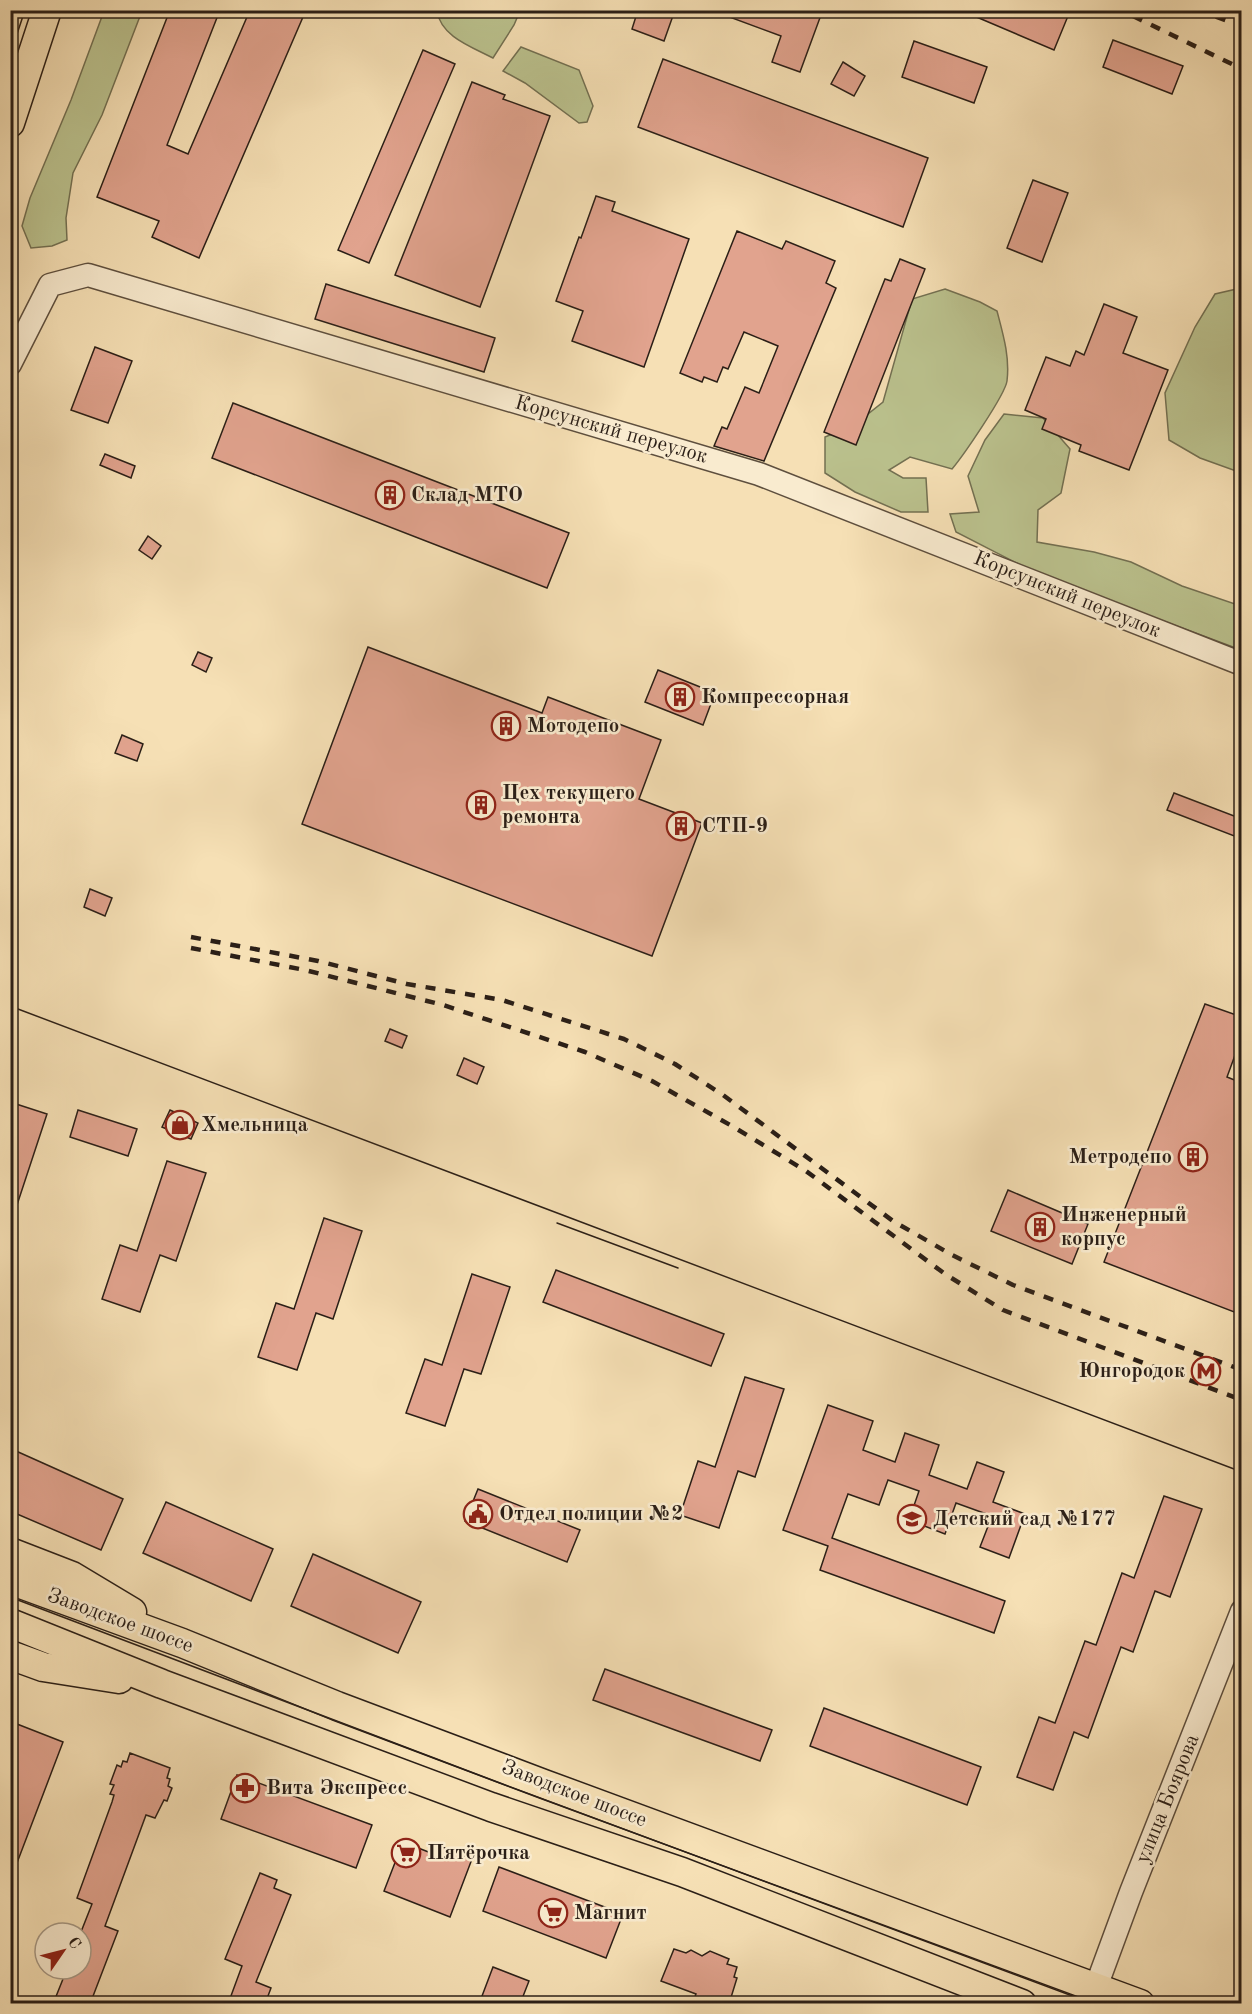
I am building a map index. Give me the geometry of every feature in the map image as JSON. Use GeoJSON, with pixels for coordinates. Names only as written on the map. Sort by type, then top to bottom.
{"type":"FeatureCollection","features":[{"type":"Feature","properties":{"kind":"main road"},"geometry":{"type":"LineString","coordinates":[[10,123],[47,10]]}},
{"type":"Feature","properties":{"kind":"main road"},"geometry":{"type":"LineString","coordinates":[[10,1552],[72,1576],[182,1643]]}},
{"type":"Feature","properties":{"kind":"main road","name":"Заводское шоссе"},"geometry":{"type":"LineString","coordinates":[[10,1580],[182,1643],[337,1706],[544,1784],[1140,2004]]}},
{"type":"Feature","properties":{"kind":"main road","name":"Заводское шоссе"},"geometry":{"type":"LineString","coordinates":[[10,1623],[162,1684],[491,1807],[682,1872],[1022,2004]]}},
{"type":"Feature","properties":{"kind":"main road"},"geometry":{"type":"LineString","coordinates":[[10,1655],[43,1667],[162,1684]]}},
{"type":"Feature","properties":{"kind":"street","name":"Корсунский переулок"},"geometry":{"type":"LineString","coordinates":[[10,364],[50,285],[88,275],[759,474],[1242,664]]}},
{"type":"Feature","properties":{"kind":"street","name":"улица Боярова"},"geometry":{"type":"LineString","coordinates":[[1096,1987],[1242,1611]]}},
{"type":"Feature","properties":{"kind":"green space"},"geometry":{"type":"Polygon","coordinates":[[[437,10],[520,11],[493,58],[467,45],[444,28],[437,10]]]}},
{"type":"Feature","properties":{"kind":"green space"},"geometry":{"type":"Polygon","coordinates":[[[104,11],[142,11],[102,115],[73,173],[66,218],[67,240],[52,246],[31,248],[22,226],[30,198],[71,100],[104,11]]]}},
{"type":"Feature","properties":{"kind":"green space"},"geometry":{"type":"Polygon","coordinates":[[[521,47],[579,70],[593,106],[587,122],[579,123],[525,83],[503,71],[521,47]]]}},
{"type":"Feature","properties":{"kind":"green space"},"geometry":{"type":"Polygon","coordinates":[[[1241,288],[1242,470],[1236,471],[1200,458],[1169,440],[1165,393],[1195,327],[1215,294],[1241,288]]]}},
{"type":"Feature","properties":{"kind":"green space"},"geometry":{"type":"Polygon","coordinates":[[[945,289],[997,311],[1007,354],[1007,381],[992,412],[952,469],[910,457],[889,470],[903,478],[926,478],[928,512],[901,512],[855,492],[825,473],[825,437],[854,425],[883,402],[912,299],[945,289]]]}},
{"type":"Feature","properties":{"kind":"green space"},"geometry":{"type":"Polygon","coordinates":[[[1004,414],[1043,418],[1070,449],[1061,493],[1038,510],[1037,542],[1094,552],[1131,562],[1182,586],[1241,606],[1241,650],[1040,575],[956,532],[950,514],[979,512],[968,476],[985,440],[1004,414]]]}},
{"type":"Feature","properties":{"kind":"building"},"geometry":{"type":"Polygon","coordinates":[[[170,10],[220,10],[167,145],[188,154],[250,10],[306,10],[199,258],[152,237],[159,221],[97,197],[170,10]]]}},
{"type":"Feature","properties":{"kind":"building"},"geometry":{"type":"Polygon","coordinates":[[[638,10],[675,10],[664,41],[632,29],[638,10]]]}},
{"type":"Feature","properties":{"kind":"building"},"geometry":{"type":"Polygon","coordinates":[[[716,10],[810,10],[821,15],[800,72],[772,62],[781,36],[716,12],[716,10]]]}},
{"type":"Feature","properties":{"kind":"building"},"geometry":{"type":"Polygon","coordinates":[[[960,10],[1054,10],[1068,16],[1054,50],[960,10]]]}},
{"type":"Feature","properties":{"kind":"building"},"geometry":{"type":"Polygon","coordinates":[[[1113,40],[1183,66],[1172,94],[1103,67],[1113,40]]]}},
{"type":"Feature","properties":{"kind":"building"},"geometry":{"type":"Polygon","coordinates":[[[914,41],[987,67],[974,103],[902,77],[914,41]]]}},
{"type":"Feature","properties":{"kind":"building"},"geometry":{"type":"Polygon","coordinates":[[[423,50],[455,64],[369,263],[338,250],[423,50]]]}},
{"type":"Feature","properties":{"kind":"building"},"geometry":{"type":"Polygon","coordinates":[[[663,59],[928,158],[903,227],[638,127],[663,59]]]}},
{"type":"Feature","properties":{"kind":"building"},"geometry":{"type":"Polygon","coordinates":[[[843,62],[865,76],[854,96],[831,84],[843,62]]]}},
{"type":"Feature","properties":{"kind":"building"},"geometry":{"type":"Polygon","coordinates":[[[472,82],[505,95],[503,99],[550,116],[480,307],[395,275],[472,82]]]}},
{"type":"Feature","properties":{"kind":"building"},"geometry":{"type":"Polygon","coordinates":[[[1033,180],[1068,193],[1042,262],[1007,248],[1033,180]]]}},
{"type":"Feature","properties":{"kind":"building"},"geometry":{"type":"Polygon","coordinates":[[[596,196],[615,202],[612,211],[689,239],[644,367],[572,341],[583,311],[556,301],[596,196]]]}},
{"type":"Feature","properties":{"kind":"building"},"geometry":{"type":"Polygon","coordinates":[[[737,231],[782,249],[786,241],[835,261],[826,283],[836,288],[764,461],[714,446],[722,427],[727,429],[745,387],[759,393],[778,346],[744,332],[728,369],[723,367],[717,382],[704,377],[702,382],[680,373],[737,231]]]}},
{"type":"Feature","properties":{"kind":"building"},"geometry":{"type":"Polygon","coordinates":[[[900,259],[925,269],[856,445],[824,432],[885,279],[891,281],[900,259]]]}},
{"type":"Feature","properties":{"kind":"building"},"geometry":{"type":"Polygon","coordinates":[[[326,284],[495,338],[484,372],[315,319],[326,284]]]}},
{"type":"Feature","properties":{"kind":"building"},"geometry":{"type":"Polygon","coordinates":[[[1104,304],[1137,317],[1123,353],[1168,370],[1129,470],[1079,451],[1081,445],[1042,429],[1046,419],[1025,410],[1046,357],[1070,366],[1076,351],[1084,355],[1104,304]]]}},
{"type":"Feature","properties":{"kind":"building"},"geometry":{"type":"Polygon","coordinates":[[[95,347],[132,361],[108,423],[71,410],[95,347]]]}},
{"type":"Feature","properties":{"kind":"building","name":"Склад МТО"},"geometry":{"type":"Polygon","coordinates":[[[233,403],[569,533],[547,588],[212,458],[233,403]]]}},
{"type":"Feature","properties":{"kind":"building"},"geometry":{"type":"Polygon","coordinates":[[[105,454],[135,466],[131,478],[100,465],[105,454]]]}},
{"type":"Feature","properties":{"kind":"building"},"geometry":{"type":"Polygon","coordinates":[[[148,536],[161,546],[152,559],[139,550],[148,536]]]}},
{"type":"Feature","properties":{"kind":"building","name":"Цех текущего ремонта"},"geometry":{"type":"Polygon","coordinates":[[[368,647],[542,713],[548,697],[661,740],[639,799],[702,823],[652,956],[302,824],[368,647]]]}},
{"type":"Feature","properties":{"kind":"building"},"geometry":{"type":"Polygon","coordinates":[[[198,652],[212,658],[206,672],[192,665],[198,652]]]}},
{"type":"Feature","properties":{"kind":"building","name":"Компрессорная"},"geometry":{"type":"Polygon","coordinates":[[[658,670],[715,693],[703,725],[645,702],[658,670]]]}},
{"type":"Feature","properties":{"kind":"building"},"geometry":{"type":"Polygon","coordinates":[[[122,735],[143,744],[137,761],[115,753],[122,735]]]}},
{"type":"Feature","properties":{"kind":"building"},"geometry":{"type":"Polygon","coordinates":[[[1174,793],[1242,819],[1242,839],[1167,810],[1174,793]]]}},
{"type":"Feature","properties":{"kind":"building"},"geometry":{"type":"Polygon","coordinates":[[[90,889],[112,898],[105,916],[84,907],[90,889]]]}},
{"type":"Feature","properties":{"kind":"building","name":"Метродепо"},"geometry":{"type":"Polygon","coordinates":[[[1205,1004],[1242,1017],[1242,1036],[1227,1077],[1242,1083],[1242,1315],[1104,1262],[1205,1004]]]}},
{"type":"Feature","properties":{"kind":"building"},"geometry":{"type":"Polygon","coordinates":[[[390,1029],[407,1036],[402,1048],[385,1041],[390,1029]]]}},
{"type":"Feature","properties":{"kind":"building"},"geometry":{"type":"Polygon","coordinates":[[[464,1058],[484,1067],[477,1084],[457,1075],[464,1058]]]}},
{"type":"Feature","properties":{"kind":"building"},"geometry":{"type":"Polygon","coordinates":[[[10,1102],[47,1114],[13,1217],[10,1216],[10,1102]]]}},
{"type":"Feature","properties":{"kind":"building"},"geometry":{"type":"Polygon","coordinates":[[[78,1110],[137,1129],[128,1156],[70,1137],[78,1110]]]}},
{"type":"Feature","properties":{"kind":"building","name":"Хмельница"},"geometry":{"type":"Polygon","coordinates":[[[170,1110],[198,1123],[191,1139],[162,1127],[170,1110]]]}},
{"type":"Feature","properties":{"kind":"building"},"geometry":{"type":"Polygon","coordinates":[[[167,1161],[206,1173],[176,1261],[160,1255],[140,1312],[102,1299],[120,1245],[137,1251],[167,1161]]]}},
{"type":"Feature","properties":{"kind":"building","name":"Инженерный корпус"},"geometry":{"type":"Polygon","coordinates":[[[1008,1190],[1088,1224],[1072,1264],[991,1231],[1008,1190]]]}},
{"type":"Feature","properties":{"kind":"building"},"geometry":{"type":"Polygon","coordinates":[[[324,1218],[362,1231],[333,1319],[316,1313],[297,1370],[258,1357],[276,1303],[294,1309],[324,1218]]]}},
{"type":"Feature","properties":{"kind":"building"},"geometry":{"type":"Polygon","coordinates":[[[556,1270],[724,1334],[711,1366],[543,1302],[556,1270]]]}},
{"type":"Feature","properties":{"kind":"building"},"geometry":{"type":"Polygon","coordinates":[[[472,1274],[510,1287],[481,1374],[464,1369],[445,1426],[406,1413],[425,1359],[442,1365],[472,1274]]]}},
{"type":"Feature","properties":{"kind":"building"},"geometry":{"type":"Polygon","coordinates":[[[745,1377],[784,1389],[755,1477],[738,1471],[719,1528],[680,1515],[698,1461],[715,1467],[745,1377]]]}},
{"type":"Feature","properties":{"kind":"building"},"geometry":{"type":"Polygon","coordinates":[[[828,1405],[873,1421],[863,1450],[895,1462],[905,1433],[939,1445],[929,1475],[967,1489],[977,1462],[1004,1472],[993,1502],[1025,1514],[1009,1558],[980,1547],[992,1516],[956,1503],[945,1534],[909,1520],[919,1491],[888,1480],[879,1505],[848,1494],[832,1538],[1005,1601],[994,1633],[820,1570],[828,1546],[783,1530],[828,1405]]]}},
{"type":"Feature","properties":{"kind":"building"},"geometry":{"type":"Polygon","coordinates":[[[16,1451],[123,1499],[101,1550],[10,1511],[10,1463],[16,1451]]]}},
{"type":"Feature","properties":{"kind":"building"},"geometry":{"type":"Polygon","coordinates":[[[478,1489],[580,1530],[567,1562],[465,1521],[478,1489]]]}},
{"type":"Feature","properties":{"kind":"building"},"geometry":{"type":"Polygon","coordinates":[[[1164,1496],[1202,1509],[1170,1597],[1155,1591],[1133,1652],[1121,1647],[1088,1738],[1074,1732],[1053,1790],[1017,1777],[1039,1717],[1055,1723],[1085,1641],[1096,1645],[1122,1573],[1134,1578],[1164,1496]]]}},
{"type":"Feature","properties":{"kind":"building"},"geometry":{"type":"Polygon","coordinates":[[[166,1502],[273,1549],[251,1601],[143,1553],[166,1502]]]}},
{"type":"Feature","properties":{"kind":"building"},"geometry":{"type":"Polygon","coordinates":[[[313,1554],[421,1602],[398,1653],[291,1606],[313,1554]]]}},
{"type":"Feature","properties":{"kind":"building"},"geometry":{"type":"Polygon","coordinates":[[[605,1669],[772,1730],[760,1761],[593,1700],[605,1669]]]}},
{"type":"Feature","properties":{"kind":"building"},"geometry":{"type":"Polygon","coordinates":[[[824,1708],[981,1767],[967,1805],[810,1746],[824,1708]]]}},
{"type":"Feature","properties":{"kind":"building"},"geometry":{"type":"Polygon","coordinates":[[[17,1724],[63,1742],[12,1876],[10,1766],[14,1756],[10,1754],[10,1741],[17,1724]]]}},
{"type":"Feature","properties":{"kind":"building"},"geometry":{"type":"Polygon","coordinates":[[[130,1753],[170,1768],[167,1778],[170,1779],[168,1786],[172,1788],[167,1801],[164,1800],[155,1818],[146,1815],[105,1926],[118,1931],[90,2004],[53,2004],[62,1981],[93,1981],[93,1921],[85,1921],[92,1904],[77,1898],[112,1802],[114,1795],[110,1794],[114,1785],[110,1784],[117,1765],[121,1767],[123,1761],[127,1762],[130,1753]]]}},
{"type":"Feature","properties":{"kind":"building"},"geometry":{"type":"Polygon","coordinates":[[[237,1775],[372,1825],[356,1868],[221,1819],[237,1775]]]}},
{"type":"Feature","properties":{"kind":"building"},"geometry":{"type":"Polygon","coordinates":[[[403,1842],[431,1853],[435,1844],[472,1859],[450,1917],[384,1891],[403,1842]]]}},
{"type":"Feature","properties":{"kind":"building","name":"Магнит"},"geometry":{"type":"Polygon","coordinates":[[[499,1867],[623,1914],[606,1958],[483,1911],[499,1867]]]}},
{"type":"Feature","properties":{"kind":"building"},"geometry":{"type":"Polygon","coordinates":[[[260,1873],[277,1880],[274,1888],[291,1895],[256,1982],[271,1988],[265,2004],[228,2004],[242,1966],[225,1959],[260,1873]]]}},
{"type":"Feature","properties":{"kind":"building"},"geometry":{"type":"Polygon","coordinates":[[[674,1949],[686,1953],[691,1950],[702,1956],[710,1951],[729,1959],[727,1964],[737,1967],[734,1977],[737,1978],[729,2004],[696,2004],[698,2000],[694,1999],[696,1994],[661,1981],[674,1949]]]}},
{"type":"Feature","properties":{"kind":"building"},"geometry":{"type":"Polygon","coordinates":[[[493,1967],[529,1981],[520,2004],[479,2004],[493,1967]]]}},
{"type":"Feature","properties":{"kind":"tram line"},"geometry":{"type":"LineString","coordinates":[[10,14],[12,10]]}},
{"type":"Feature","properties":{"kind":"tram line"},"geometry":{"type":"LineString","coordinates":[[10,55],[25,10]]}},
{"type":"Feature","properties":{"kind":"tram line"},"geometry":{"type":"LineString","coordinates":[[10,1006],[1242,1472]]}},
{"type":"Feature","properties":{"kind":"tram line"},"geometry":{"type":"LineString","coordinates":[[557,1223],[678,1268]]}},
{"type":"Feature","properties":{"kind":"tram line"},"geometry":{"type":"LineString","coordinates":[[10,1597],[500,1783],[1094,2004]]}},
{"type":"Feature","properties":{"kind":"railway"},"geometry":{"type":"LineString","coordinates":[[1197,10],[1242,26]]}},
{"type":"Feature","properties":{"kind":"railway"},"geometry":{"type":"LineString","coordinates":[[1133,16],[1242,69]]}},
{"type":"Feature","properties":{"kind":"railway"},"geometry":{"type":"LineString","coordinates":[[191,937],[318,961],[407,984],[502,1000],[624,1039],[675,1064],[723,1095],[893,1221],[952,1255],[1013,1285],[1242,1370]]}},
{"type":"Feature","properties":{"kind":"railway"},"geometry":{"type":"LineString","coordinates":[[191,948],[305,970],[443,1005],[585,1052],[652,1081],[806,1171],[945,1274],[1003,1310],[1242,1400]]}},
{"type":"Feature","properties":{"kind":"place","name":"Склад МТО"},"geometry":{"type":"Point","coordinates":[390,495]}},
{"type":"Feature","properties":{"kind":"place","name":"Компрессорная"},"geometry":{"type":"Point","coordinates":[680,697]}},
{"type":"Feature","properties":{"kind":"place","name":"Мотодепо"},"geometry":{"type":"Point","coordinates":[506,726]}},
{"type":"Feature","properties":{"kind":"place","name":"Цех текущего ремонта"},"geometry":{"type":"Point","coordinates":[481,805]}},
{"type":"Feature","properties":{"kind":"place","name":"СТП-9"},"geometry":{"type":"Point","coordinates":[681,826]}},
{"type":"Feature","properties":{"kind":"place","name":"Хмельница"},"geometry":{"type":"Point","coordinates":[180,1125]}},
{"type":"Feature","properties":{"kind":"place","name":"Метродепо"},"geometry":{"type":"Point","coordinates":[1193,1157]}},
{"type":"Feature","properties":{"kind":"place","name":"Инженерный корпус"},"geometry":{"type":"Point","coordinates":[1040,1227]}},
{"type":"Feature","properties":{"kind":"place","name":"Юнгородок"},"geometry":{"type":"Point","coordinates":[1206,1371]}},
{"type":"Feature","properties":{"kind":"place","name":"Отдел полиции №2"},"geometry":{"type":"Point","coordinates":[478,1514]}},
{"type":"Feature","properties":{"kind":"place","name":"Детский сад №177"},"geometry":{"type":"Point","coordinates":[912,1519]}},
{"type":"Feature","properties":{"kind":"place","name":"Вита Экспресс"},"geometry":{"type":"Point","coordinates":[245,1788]}},
{"type":"Feature","properties":{"kind":"place","name":"Пятёрочка"},"geometry":{"type":"Point","coordinates":[406,1853]}},
{"type":"Feature","properties":{"kind":"place","name":"Магнит"},"geometry":{"type":"Point","coordinates":[553,1913]}}]}
